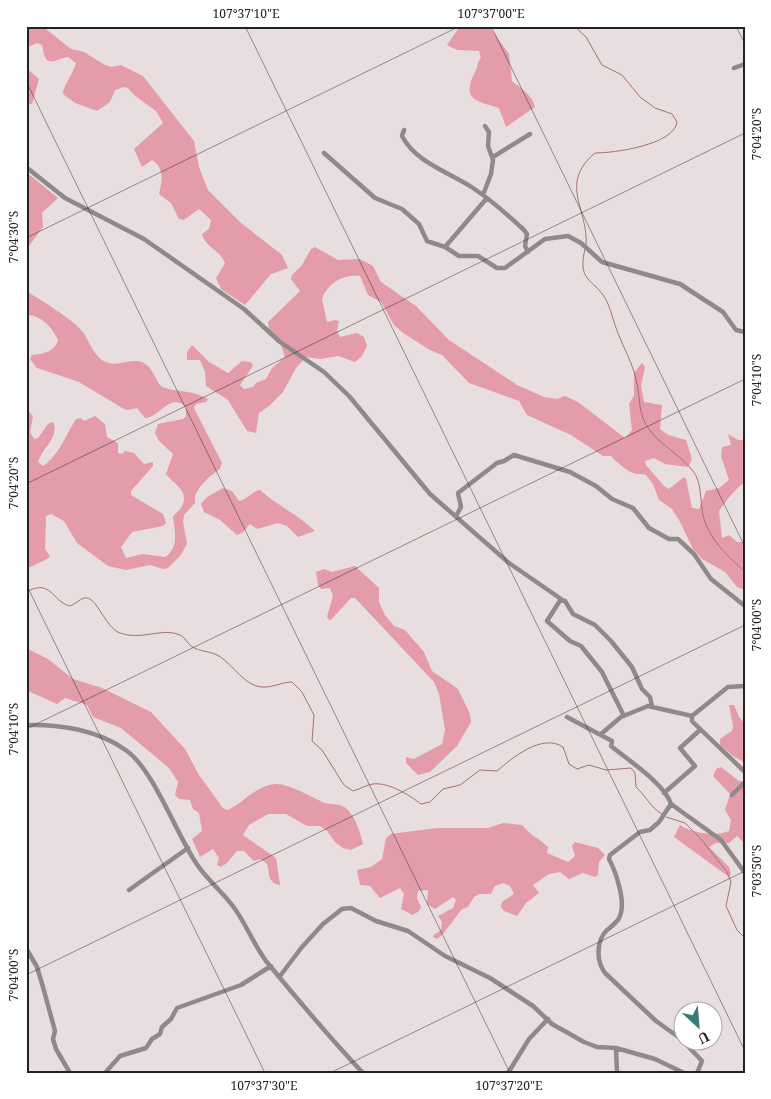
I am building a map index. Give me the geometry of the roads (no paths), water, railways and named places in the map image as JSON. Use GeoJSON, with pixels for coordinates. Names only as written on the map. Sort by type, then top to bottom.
{"type":"FeatureCollection","features":[{"type":"Feature","properties":{"kind":"street"},"geometry":{"type":"LineString","coordinates":[[734,68],[745,64]]}},
{"type":"Feature","properties":{"kind":"street"},"geometry":{"type":"LineString","coordinates":[[445,247],[485,197],[493,157],[488,146],[489,132],[485,126]]}},
{"type":"Feature","properties":{"kind":"street"},"geometry":{"type":"LineString","coordinates":[[404,130],[404,140],[418,156],[485,197],[526,232],[525,246],[528,252]]}},
{"type":"Feature","properties":{"kind":"street"},"geometry":{"type":"LineString","coordinates":[[493,157],[530,134]]}},
{"type":"Feature","properties":{"kind":"street"},"geometry":{"type":"LineString","coordinates":[[324,153],[375,198],[402,209],[418,224],[427,241],[445,247],[459,256],[481,257],[491,265],[502,268],[512,265],[545,239],[556,236],[568,236],[581,243],[602,262],[680,284],[724,312],[736,330],[745,332]]}},
{"type":"Feature","properties":{"kind":"street"},"geometry":{"type":"LineString","coordinates":[[26,167],[65,198],[144,239],[241,307],[276,339],[324,372],[349,396],[427,491],[509,563],[564,601],[578,618],[595,625],[611,641],[632,667],[642,688],[650,697],[652,706]]}},
{"type":"Feature","properties":{"kind":"street"},"geometry":{"type":"LineString","coordinates":[[456,516],[461,506],[457,497],[458,493],[497,463],[504,462],[514,455],[556,467],[589,482],[614,500],[628,504],[649,528],[669,539],[678,539],[694,554],[711,579],[745,606]]}},
{"type":"Feature","properties":{"kind":"street"},"geometry":{"type":"LineString","coordinates":[[561,600],[547,621],[570,641],[581,646],[602,672],[624,716]]}},
{"type":"Feature","properties":{"kind":"street"},"geometry":{"type":"LineString","coordinates":[[692,716],[728,687],[745,686]]}},
{"type":"Feature","properties":{"kind":"street"},"geometry":{"type":"LineString","coordinates":[[601,734],[624,716],[652,706],[692,716]]}},
{"type":"Feature","properties":{"kind":"street"},"geometry":{"type":"LineString","coordinates":[[692,716],[692,721],[700,730],[745,772]]}},
{"type":"Feature","properties":{"kind":"street"},"geometry":{"type":"LineString","coordinates":[[567,717],[612,741],[611,746],[664,793],[671,804],[722,840],[745,873]]}},
{"type":"Feature","properties":{"kind":"street"},"geometry":{"type":"LineString","coordinates":[[26,725],[42,724],[75,729],[116,743],[128,752],[142,767],[199,868],[235,910],[258,950],[308,1012],[363,1073]]}},
{"type":"Feature","properties":{"kind":"street"},"geometry":{"type":"LineString","coordinates":[[664,793],[695,766],[680,748],[684,742],[700,730]]}},
{"type":"Feature","properties":{"kind":"street"},"geometry":{"type":"LineString","coordinates":[[732,795],[745,782]]}},
{"type":"Feature","properties":{"kind":"street"},"geometry":{"type":"LineString","coordinates":[[671,804],[659,822],[650,830],[640,832],[610,855],[609,859],[622,909],[619,920],[605,932],[598,944],[600,964],[605,973],[656,1021],[674,1034]]}},
{"type":"Feature","properties":{"kind":"street"},"geometry":{"type":"LineString","coordinates":[[129,890],[188,848]]}},
{"type":"Feature","properties":{"kind":"street"},"geometry":{"type":"LineString","coordinates":[[280,976],[302,947],[323,924],[339,911],[348,907],[376,921],[408,931],[426,941],[445,956],[492,979],[533,1006],[552,1024],[584,1042],[597,1047],[616,1048],[655,1059],[684,1073]]}},
{"type":"Feature","properties":{"kind":"street"},"geometry":{"type":"LineString","coordinates":[[26,948],[36,967],[54,1026],[53,1041],[70,1073]]}},
{"type":"Feature","properties":{"kind":"street"},"geometry":{"type":"LineString","coordinates":[[105,1073],[120,1056],[146,1048],[152,1039],[160,1034],[162,1027],[171,1019],[177,1008],[241,985],[271,966]]}},
{"type":"Feature","properties":{"kind":"street"},"geometry":{"type":"LineString","coordinates":[[508,1073],[529,1039],[548,1019]]}},
{"type":"Feature","properties":{"kind":"street"},"geometry":{"type":"LineString","coordinates":[[616,1048],[617,1073]]}},
{"type":"Feature","properties":{"kind":"street"},"geometry":{"type":"LineString","coordinates":[[694,1052],[701,1059],[702,1064],[697,1073]]}},
{"type":"Feature","properties":{"kind":"waterway"},"geometry":{"type":"LineString","coordinates":[[574,26],[586,37],[602,65],[622,75],[640,97],[655,108],[672,114],[677,122],[673,130],[666,137],[655,142],[629,149],[595,153],[584,164],[578,176],[577,187],[586,232],[586,245]]}},
{"type":"Feature","properties":{"kind":"waterway"},"geometry":{"type":"LineString","coordinates":[[585,249],[583,261],[585,275],[603,296],[609,307],[634,373],[641,412],[645,423],[656,437],[696,475],[703,515],[714,540],[745,572]]}},
{"type":"Feature","properties":{"kind":"waterway"},"geometry":{"type":"LineString","coordinates":[[26,592],[35,588],[46,589],[70,606],[84,598],[89,598],[97,606],[109,625],[120,633],[135,636],[166,632],[180,635],[194,648],[219,656],[256,686],[266,687],[292,682],[302,692],[314,715],[312,741],[322,750],[344,785],[353,791],[379,784],[398,790],[421,804],[430,802],[443,789],[460,785],[480,770],[497,771],[528,749],[537,745],[555,743],[563,747],[569,764],[577,769],[589,765],[606,770],[631,768],[635,773],[636,787],[654,808],[662,814]]}},
{"type":"Feature","properties":{"kind":"waterway"},"geometry":{"type":"LineString","coordinates":[[666,817],[685,823],[701,839],[727,872],[731,882],[726,906],[737,930],[745,938]]}}]}
